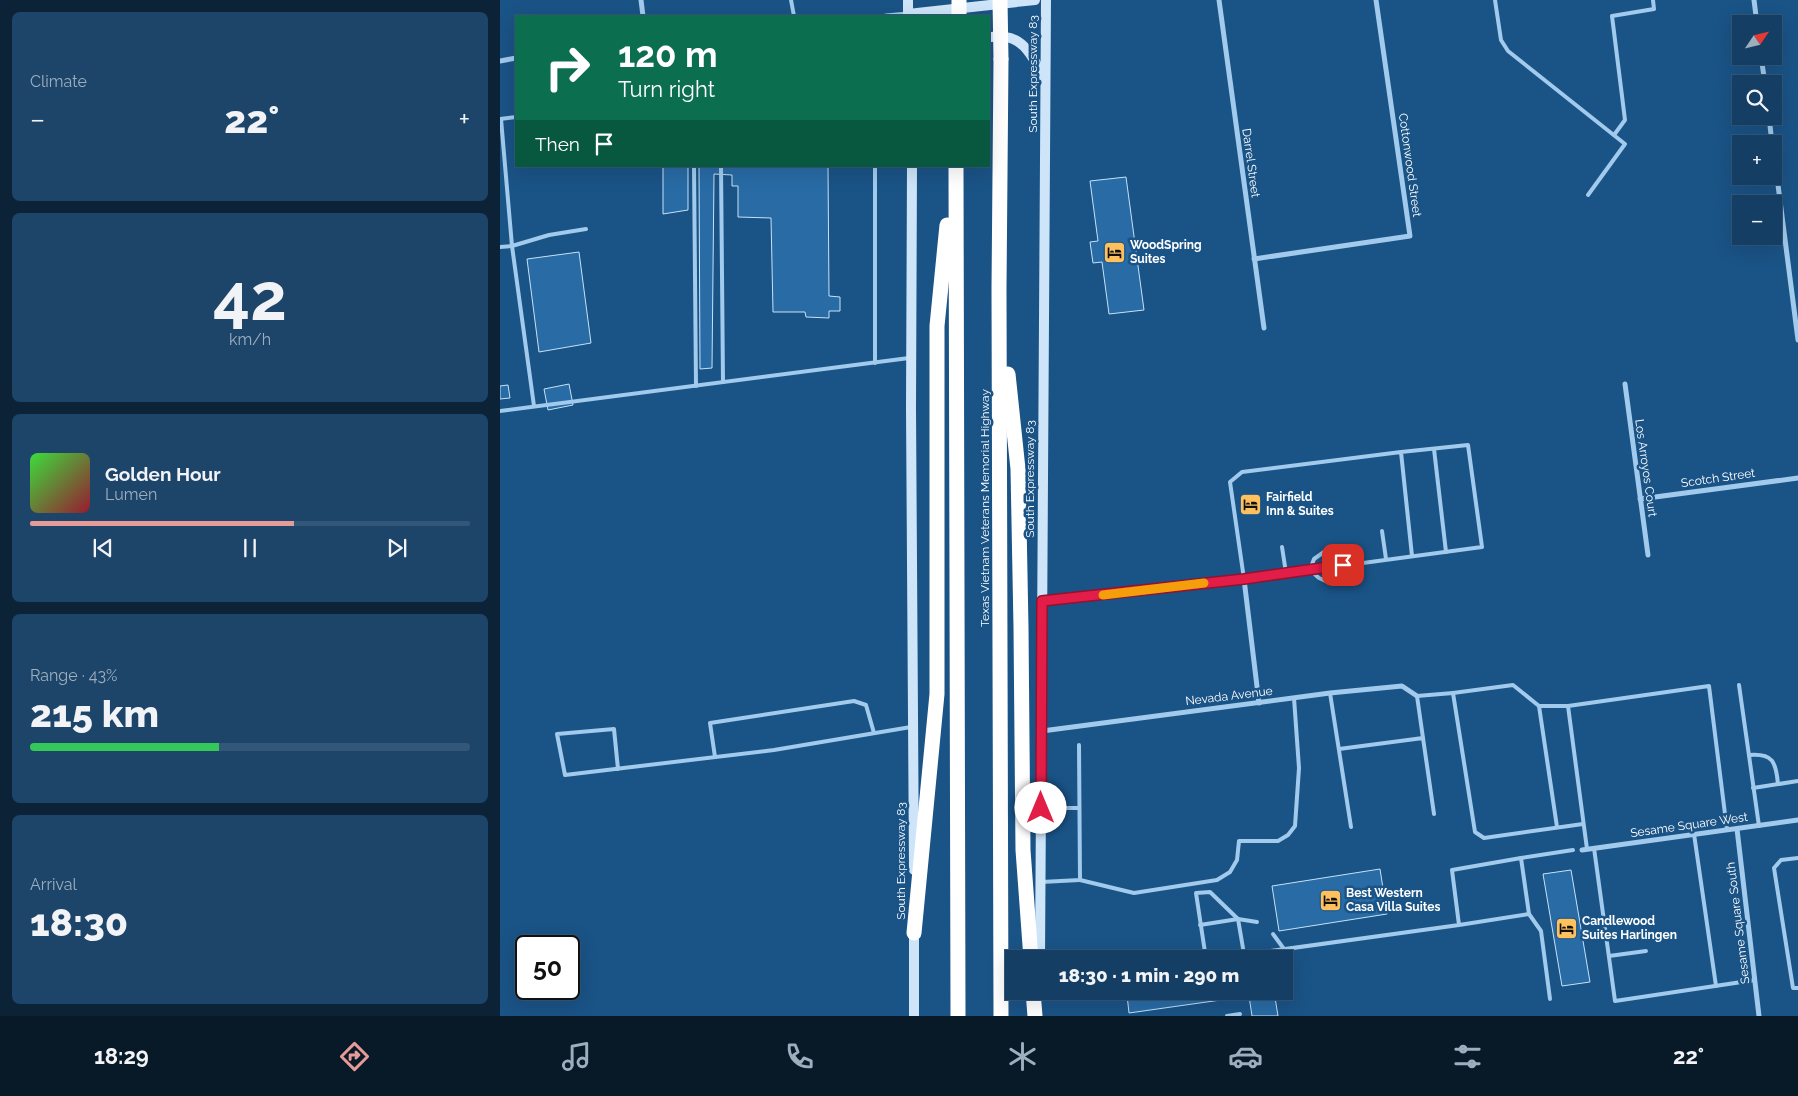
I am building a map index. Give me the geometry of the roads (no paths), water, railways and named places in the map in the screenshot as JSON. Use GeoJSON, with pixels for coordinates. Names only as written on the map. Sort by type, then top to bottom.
{"type":"FeatureCollection","features":[{"type":"Feature","properties":{"kind":"highway"},"geometry":{"type":"LineString","coordinates":[[959,0],[959,15]]}},
{"type":"Feature","properties":{"kind":"highway","name":"Texas Vietnam Veterans Memorial Highway"},"geometry":{"type":"LineString","coordinates":[[1000,0],[1000,1016]]}},
{"type":"Feature","properties":{"kind":"highway"},"geometry":{"type":"LineString","coordinates":[[914,933],[936,694],[936,326],[954,167]]}},
{"type":"Feature","properties":{"kind":"highway"},"geometry":{"type":"LineString","coordinates":[[954,167],[958,1016]]}},
{"type":"Feature","properties":{"kind":"highway"},"geometry":{"type":"LineString","coordinates":[[999,289],[1018,469],[1023,850],[1030,950]]}},
{"type":"Feature","properties":{"kind":"highway"},"geometry":{"type":"LineString","coordinates":[[1034,1000],[1035,1016]]}},
{"type":"Feature","properties":{"kind":"main road"},"geometry":{"type":"LineString","coordinates":[[908,0],[908,15],[1035,0]]}},
{"type":"Feature","properties":{"kind":"main road","name":"South Expressway 83"},"geometry":{"type":"LineString","coordinates":[[1040,950],[1046,0]]}},
{"type":"Feature","properties":{"kind":"main road"},"geometry":{"type":"LineString","coordinates":[[990,37],[1007,37],[1022,45],[1034,59],[1046,82]]}},
{"type":"Feature","properties":{"kind":"main road","name":"South Expressway 83"},"geometry":{"type":"LineString","coordinates":[[912,167],[914,1016]]}},
{"type":"Feature","properties":{"kind":"main road"},"geometry":{"type":"LineString","coordinates":[[1040,1000],[1040,1016]]}},
{"type":"Feature","properties":{"kind":"street"},"geometry":{"type":"LineString","coordinates":[[641,0],[643,15]]}},
{"type":"Feature","properties":{"kind":"street","name":"Darrel Street"},"geometry":{"type":"LineString","coordinates":[[1219,0],[1264,328]]}},
{"type":"Feature","properties":{"kind":"street","name":"Cottonwood Street"},"geometry":{"type":"LineString","coordinates":[[1254,259],[1410,236],[1376,0]]}},
{"type":"Feature","properties":{"kind":"street"},"geometry":{"type":"LineString","coordinates":[[1754,0],[1756,15]]}},
{"type":"Feature","properties":{"kind":"street"},"geometry":{"type":"LineString","coordinates":[[500,61],[515,58]]}},
{"type":"Feature","properties":{"kind":"street"},"geometry":{"type":"LineString","coordinates":[[1778,185],[1798,340]]}},
{"type":"Feature","properties":{"kind":"street","name":"Los Arroyos Court"},"geometry":{"type":"LineString","coordinates":[[1625,384],[1648,555]]}},
{"type":"Feature","properties":{"kind":"street","name":"Scotch Street"},"geometry":{"type":"LineString","coordinates":[[1640,499],[1798,478]]}},
{"type":"Feature","properties":{"kind":"street"},"geometry":{"type":"LineString","coordinates":[[1042,601],[1244,579],[1259,703]]}},
{"type":"Feature","properties":{"kind":"street","name":"Nevada Avenue"},"geometry":{"type":"LineString","coordinates":[[1041,731],[1330,693],[1402,686],[1416,696]]}},
{"type":"Feature","properties":{"kind":"street","name":"Sesame Square West"},"geometry":{"type":"LineString","coordinates":[[1584,849],[1798,820]]}},
{"type":"Feature","properties":{"kind":"street","name":"Sesame Square South"},"geometry":{"type":"LineString","coordinates":[[1737,829],[1759,1016]]}},
{"type":"Feature","properties":{"kind":"lane"},"geometry":{"type":"LineString","coordinates":[[791,0],[794,15]]}},
{"type":"Feature","properties":{"kind":"lane"},"geometry":{"type":"LineString","coordinates":[[1495,0],[1501,40],[1508,51],[1625,144],[1588,195]]}},
{"type":"Feature","properties":{"kind":"lane"},"geometry":{"type":"LineString","coordinates":[[1614,135],[1625,120],[1612,16],[1654,9],[1653,0]]}},
{"type":"Feature","properties":{"kind":"lane"},"geometry":{"type":"LineString","coordinates":[[515,117],[500,119],[512,246],[534,406]]}},
{"type":"Feature","properties":{"kind":"lane"},"geometry":{"type":"LineString","coordinates":[[694,167],[696,386]]}},
{"type":"Feature","properties":{"kind":"lane"},"geometry":{"type":"LineString","coordinates":[[722,167],[723,382]]}},
{"type":"Feature","properties":{"kind":"lane"},"geometry":{"type":"LineString","coordinates":[[875,167],[875,363]]}},
{"type":"Feature","properties":{"kind":"lane"},"geometry":{"type":"LineString","coordinates":[[500,247],[512,246],[549,235],[586,229]]}},
{"type":"Feature","properties":{"kind":"lane"},"geometry":{"type":"LineString","coordinates":[[500,411],[912,358]]}},
{"type":"Feature","properties":{"kind":"lane"},"geometry":{"type":"LineString","coordinates":[[1468,445],[1482,547],[1244,579],[1230,482],[1242,472],[1401,452],[1468,445]]}},
{"type":"Feature","properties":{"kind":"lane"},"geometry":{"type":"LineString","coordinates":[[1434,449],[1446,552]]}},
{"type":"Feature","properties":{"kind":"lane"},"geometry":{"type":"LineString","coordinates":[[1401,452],[1412,556]]}},
{"type":"Feature","properties":{"kind":"lane"},"geometry":{"type":"LineString","coordinates":[[1382,531],[1386,559]]}},
{"type":"Feature","properties":{"kind":"lane"},"geometry":{"type":"LineString","coordinates":[[1282,547],[1286,573]]}},
{"type":"Feature","properties":{"kind":"lane"},"geometry":{"type":"LineString","coordinates":[[1342,549],[1350,552],[1360,563]]}},
{"type":"Feature","properties":{"kind":"lane"},"geometry":{"type":"LineString","coordinates":[[1310,570],[1314,559],[1324,552]]}},
{"type":"Feature","properties":{"kind":"lane"},"geometry":{"type":"LineString","coordinates":[[1310,570],[1319,578],[1330,583],[1347,580],[1352,576],[1360,563]]}},
{"type":"Feature","properties":{"kind":"lane"},"geometry":{"type":"LineString","coordinates":[[1434,814],[1416,696],[1513,685],[1539,706],[1568,706],[1709,686],[1727,830]]}},
{"type":"Feature","properties":{"kind":"lane"},"geometry":{"type":"LineString","coordinates":[[1739,685],[1759,826]]}},
{"type":"Feature","properties":{"kind":"lane"},"geometry":{"type":"LineString","coordinates":[[1330,693],[1351,827]]}},
{"type":"Feature","properties":{"kind":"lane"},"geometry":{"type":"LineString","coordinates":[[1453,693],[1475,832],[1484,838],[1584,824]]}},
{"type":"Feature","properties":{"kind":"lane"},"geometry":{"type":"LineString","coordinates":[[1041,882],[1080,880],[1134,893],[1217,880],[1230,872],[1236,860],[1239,841],[1278,841],[1288,835],[1295,826],[1299,768],[1294,698]]}},
{"type":"Feature","properties":{"kind":"lane"},"geometry":{"type":"LineString","coordinates":[[715,757],[710,723],[854,701],[866,705],[874,733]]}},
{"type":"Feature","properties":{"kind":"lane"},"geometry":{"type":"LineString","coordinates":[[1539,706],[1557,828]]}},
{"type":"Feature","properties":{"kind":"lane"},"geometry":{"type":"LineString","coordinates":[[1568,706],[1584,824],[1584,849]]}},
{"type":"Feature","properties":{"kind":"lane"},"geometry":{"type":"LineString","coordinates":[[618,769],[614,729],[557,734],[565,775],[618,769],[774,750],[914,726]]}},
{"type":"Feature","properties":{"kind":"lane"},"geometry":{"type":"LineString","coordinates":[[1339,749],[1423,738]]}},
{"type":"Feature","properties":{"kind":"lane"},"geometry":{"type":"LineString","coordinates":[[1079,745],[1080,880]]}},
{"type":"Feature","properties":{"kind":"lane"},"geometry":{"type":"LineString","coordinates":[[1749,754],[1761,754],[1770,758],[1776,765],[1778,784]]}},
{"type":"Feature","properties":{"kind":"lane"},"geometry":{"type":"LineString","coordinates":[[1753,788],[1798,781]]}},
{"type":"Feature","properties":{"kind":"lane"},"geometry":{"type":"LineString","coordinates":[[1041,808],[1079,808]]}},
{"type":"Feature","properties":{"kind":"lane"},"geometry":{"type":"LineString","coordinates":[[1694,834],[1716,986]]}},
{"type":"Feature","properties":{"kind":"lane"},"geometry":{"type":"LineString","coordinates":[[1594,848],[1615,1001],[1755,980]]}},
{"type":"Feature","properties":{"kind":"lane"},"geometry":{"type":"LineString","coordinates":[[1459,925],[1452,870],[1573,850]]}},
{"type":"Feature","properties":{"kind":"lane"},"geometry":{"type":"LineString","coordinates":[[1521,858],[1529,914],[1541,931],[1550,999]]}},
{"type":"Feature","properties":{"kind":"lane"},"geometry":{"type":"LineString","coordinates":[[1798,858],[1781,860],[1774,868],[1793,988],[1798,988]]}},
{"type":"Feature","properties":{"kind":"lane"},"geometry":{"type":"LineString","coordinates":[[1204,950],[1196,893],[1210,892],[1238,919],[1243,950]]}},
{"type":"Feature","properties":{"kind":"lane"},"geometry":{"type":"LineString","coordinates":[[1276,950],[1529,914]]}},
{"type":"Feature","properties":{"kind":"lane"},"geometry":{"type":"LineString","coordinates":[[1200,925],[1238,919],[1258,922]]}},
{"type":"Feature","properties":{"kind":"lane"},"geometry":{"type":"LineString","coordinates":[[1273,934],[1284,949]]}},
{"type":"Feature","properties":{"kind":"lane"},"geometry":{"type":"LineString","coordinates":[[1609,956],[1646,951]]}},
{"type":"Feature","properties":{"kind":"lane"},"geometry":{"type":"LineString","coordinates":[[1227,1016],[1240,1014]]}},
{"type":"Feature","properties":{"kind":"place","name":"WoodSpring Suites"},"geometry":{"type":"Point","coordinates":[1114,252]}},
{"type":"Feature","properties":{"kind":"place","name":"Fairfield Inn & Suites"},"geometry":{"type":"Point","coordinates":[1250,504]}},
{"type":"Feature","properties":{"kind":"place","name":"Best Western Casa Villa Suites"},"geometry":{"type":"Point","coordinates":[1330,900]}},
{"type":"Feature","properties":{"kind":"place","name":"Candlewood Suites Harlingen"},"geometry":{"type":"Point","coordinates":[1566,928]}}]}
